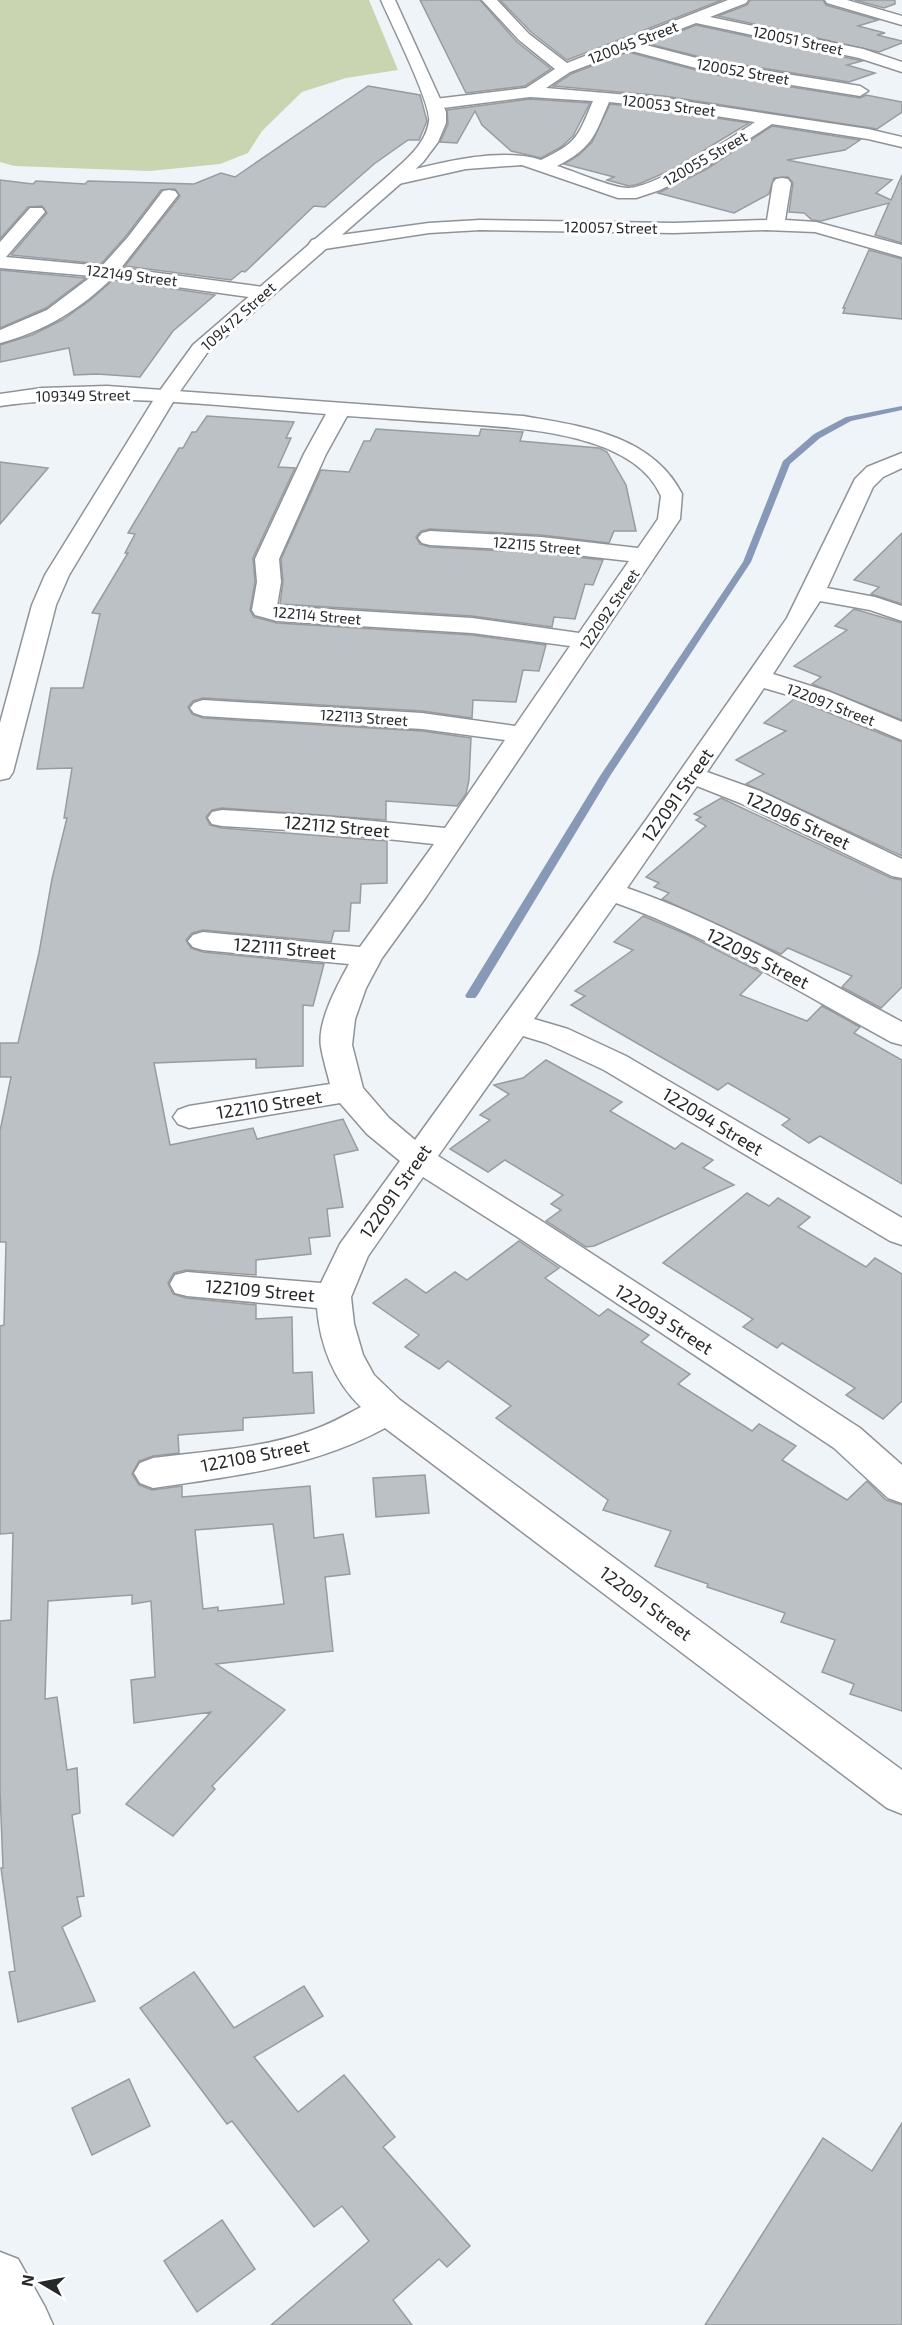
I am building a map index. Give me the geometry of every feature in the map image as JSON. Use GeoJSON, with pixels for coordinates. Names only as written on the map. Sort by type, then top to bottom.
{"type":"FeatureCollection","features":[{"type":"Feature","properties":{"kind":"street","name":"109472 Street"},"geometry":{"type":"LineString","coordinates":[[0,772],[44,605],[57,575],[166,396],[200,349],[394,180],[419,156],[438,128],[438,112],[435,104],[388,0]]}},
{"type":"Feature","properties":{"kind":"street"},"geometry":{"type":"LineString","coordinates":[[489,0],[524,37],[566,69]]}},
{"type":"Feature","properties":{"kind":"street","name":"120045 Street"},"geometry":{"type":"LineString","coordinates":[[530,92],[566,69],[627,45],[692,11],[711,11],[741,0]]}},
{"type":"Feature","properties":{"kind":"street"},"geometry":{"type":"LineString","coordinates":[[832,0],[900,19]]}},
{"type":"Feature","properties":{"kind":"street","name":"120051 Street"},"geometry":{"type":"LineString","coordinates":[[692,11],[863,54],[902,67]]}},
{"type":"Feature","properties":{"kind":"street","name":"120052 Street"},"geometry":{"type":"LineString","coordinates":[[627,45],[711,66],[860,91]]}},
{"type":"Feature","properties":{"kind":"street"},"geometry":{"type":"LineString","coordinates":[[808,125],[830,108],[860,91],[890,79]]}},
{"type":"Feature","properties":{"kind":"street","name":"120053 Street"},"geometry":{"type":"LineString","coordinates":[[435,104],[530,92],[603,97],[664,103],[902,142]]}},
{"type":"Feature","properties":{"kind":"street"},"geometry":{"type":"LineString","coordinates":[[543,166],[571,152],[579,145],[589,132],[603,97]]}},
{"type":"Feature","properties":{"kind":"street","name":"120055 Street"},"geometry":{"type":"LineString","coordinates":[[638,194],[677,176],[769,119]]}},
{"type":"Feature","properties":{"kind":"street","name":"120057 Street"},"geometry":{"type":"LineString","coordinates":[[394,180],[466,164],[524,160],[624,194],[638,194]]}},
{"type":"Feature","properties":{"kind":"street"},"geometry":{"type":"LineString","coordinates":[[775,225],[782,183]]}},
{"type":"Feature","properties":{"kind":"street"},"geometry":{"type":"LineString","coordinates":[[0,337],[25,330],[49,319],[110,272],[170,195]]}},
{"type":"Feature","properties":{"kind":"street"},"geometry":{"type":"LineString","coordinates":[[0,253],[36,212]]}},
{"type":"Feature","properties":{"kind":"street","name":"120057 Street"},"geometry":{"type":"LineString","coordinates":[[318,244],[429,228],[480,225],[674,228],[775,225],[816,227],[902,251]]}},
{"type":"Feature","properties":{"kind":"street","name":"122149 Street"},"geometry":{"type":"LineString","coordinates":[[0,262],[110,272],[263,293]]}},
{"type":"Feature","properties":{"kind":"street","name":"109349 Street"},"geometry":{"type":"LineString","coordinates":[[0,400],[53,393],[107,392],[166,396]]}},
{"type":"Feature","properties":{"kind":"street","name":"122092 Street"},"geometry":{"type":"LineString","coordinates":[[166,396],[523,422],[566,429],[608,441],[637,456],[658,474],[671,494],[672,506],[669,519],[524,735],[368,957],[351,988],[340,1019],[336,1045],[348,1091],[378,1126],[418,1159]]}},
{"type":"Feature","properties":{"kind":"street","name":"122114 Street"},"geometry":{"type":"LineString","coordinates":[[339,410],[315,454],[267,559],[269,582],[264,610],[277,614],[495,628],[549,634],[587,642]]}},
{"type":"Feature","properties":{"kind":"street","name":"122091 Street"},"geometry":{"type":"LineString","coordinates":[[902,460],[875,472],[863,484],[813,593],[758,678],[516,1024],[352,1253],[333,1297],[336,1324],[345,1356],[360,1384],[387,1410],[902,1795]]}},
{"type":"Feature","properties":{"kind":"street","name":"122115 Street"},"geometry":{"type":"LineString","coordinates":[[430,538],[541,544],[644,556]]}},
{"type":"Feature","properties":{"kind":"street"},"geometry":{"type":"LineString","coordinates":[[813,593],[867,602],[902,614]]}},
{"type":"Feature","properties":{"kind":"street","name":"122097 Street"},"geometry":{"type":"LineString","coordinates":[[758,678],[821,697],[902,732]]}},
{"type":"Feature","properties":{"kind":"street","name":"122113 Street"},"geometry":{"type":"LineString","coordinates":[[203,708],[422,721],[524,735]]}},
{"type":"Feature","properties":{"kind":"street","name":"122096 Street"},"geometry":{"type":"LineString","coordinates":[[691,776],[750,797],[902,870]]}},
{"type":"Feature","properties":{"kind":"street","name":"122112 Street"},"geometry":{"type":"LineString","coordinates":[[222,818],[321,824],[452,837]]}},
{"type":"Feature","properties":{"kind":"street","name":"122095 Street"},"geometry":{"type":"LineString","coordinates":[[609,891],[666,911],[749,952],[902,1035]]}},
{"type":"Feature","properties":{"kind":"street","name":"122111 Street"},"geometry":{"type":"LineString","coordinates":[[203,940],[368,957]]}},
{"type":"Feature","properties":{"kind":"street","name":"122094 Street"},"geometry":{"type":"LineString","coordinates":[[516,1024],[557,1036],[615,1063],[902,1233]]}},
{"type":"Feature","properties":{"kind":"street","name":"122110 Street"},"geometry":{"type":"LineString","coordinates":[[189,1117],[348,1091]]}},
{"type":"Feature","properties":{"kind":"street","name":"122093 Street"},"geometry":{"type":"LineString","coordinates":[[418,1159],[528,1228],[847,1438],[902,1488]]}},
{"type":"Feature","properties":{"kind":"street","name":"122109 Street"},"geometry":{"type":"LineString","coordinates":[[187,1284],[333,1297]]}},
{"type":"Feature","properties":{"kind":"street","name":"122108 Street"},"geometry":{"type":"LineString","coordinates":[[153,1473],[280,1453],[313,1445],[387,1410]]}},
{"type":"Feature","properties":{"kind":"street"},"geometry":{"type":"LineString","coordinates":[[0,2277],[27,2325]]}},
{"type":"Feature","properties":{"kind":"green space"},"geometry":{"type":"Polygon","coordinates":[[[0,0],[369,0],[398,70],[346,78],[302,92],[262,131],[248,153],[220,164],[150,171],[14,166],[0,162],[0,0]]]}},
{"type":"Feature","properties":{"kind":"building"},"geometry":{"type":"Polygon","coordinates":[[[420,0],[480,0],[517,42],[551,69],[525,86],[466,93],[420,0]]]}},
{"type":"Feature","properties":{"kind":"building"},"geometry":{"type":"Polygon","coordinates":[[[500,0],[722,0],[567,60],[531,32],[500,0]]]}},
{"type":"Feature","properties":{"kind":"building"},"geometry":{"type":"Polygon","coordinates":[[[750,0],[823,0],[826,5],[878,20],[858,26],[885,33],[877,35],[902,41],[902,43],[879,52],[718,16],[747,5],[750,0]]]}},
{"type":"Feature","properties":{"kind":"building"},"geometry":{"type":"Polygon","coordinates":[[[855,0],[895,0],[895,4],[884,8],[855,0]]]}},
{"type":"Feature","properties":{"kind":"building"},"geometry":{"type":"Polygon","coordinates":[[[696,25],[862,61],[847,65],[875,73],[849,82],[712,60],[649,44],[696,25]]]}},
{"type":"Feature","properties":{"kind":"building"},"geometry":{"type":"Polygon","coordinates":[[[628,52],[711,74],[860,98],[866,95],[902,102],[902,112],[877,129],[664,96],[553,86],[571,74],[628,52]]]}},
{"type":"Feature","properties":{"kind":"building"},"geometry":{"type":"Polygon","coordinates":[[[368,86],[420,95],[427,121],[419,140],[408,140],[374,164],[325,207],[314,206],[245,272],[242,271],[231,280],[125,266],[180,196],[175,189],[161,190],[101,264],[11,255],[47,213],[42,206],[28,207],[0,239],[0,180],[33,184],[36,181],[85,184],[88,181],[194,184],[221,173],[235,177],[368,86]]]}},
{"type":"Feature","properties":{"kind":"building"},"geometry":{"type":"Polygon","coordinates":[[[530,99],[590,103],[573,136],[561,147],[541,158],[511,151],[482,125],[475,111],[457,143],[440,142],[448,124],[447,110],[530,99]]]}},
{"type":"Feature","properties":{"kind":"building"},"geometry":{"type":"Polygon","coordinates":[[[610,104],[749,123],[673,169],[629,186],[607,180],[614,177],[564,164],[579,155],[592,142],[610,104]]]}},
{"type":"Feature","properties":{"kind":"building"},"geometry":{"type":"Polygon","coordinates":[[[772,126],[860,140],[845,150],[787,160],[892,180],[876,193],[891,200],[902,175],[902,243],[875,235],[889,203],[821,221],[812,220],[804,213],[789,212],[793,183],[788,177],[774,178],[769,194],[734,213],[658,193],[705,170],[772,126]]]}},
{"type":"Feature","properties":{"kind":"building"},"geometry":{"type":"Polygon","coordinates":[[[869,250],[902,259],[902,319],[843,313],[845,308],[843,308],[869,250]]]}},
{"type":"Feature","properties":{"kind":"building"},"geometry":{"type":"Polygon","coordinates":[[[0,270],[86,278],[46,308],[0,328],[0,270]]]}},
{"type":"Feature","properties":{"kind":"building"},"geometry":{"type":"Polygon","coordinates":[[[113,280],[215,295],[173,331],[140,377],[74,375],[69,348],[0,362],[0,345],[32,335],[62,320],[113,280]]]}},
{"type":"Feature","properties":{"kind":"building"},"geometry":{"type":"Polygon","coordinates":[[[207,416],[294,422],[286,438],[291,438],[278,467],[295,468],[253,558],[255,582],[250,610],[254,617],[277,623],[472,635],[546,645],[539,671],[523,670],[516,702],[473,700],[472,718],[422,711],[203,698],[193,701],[188,707],[192,714],[203,718],[422,731],[471,738],[469,780],[466,794],[457,806],[386,801],[386,820],[222,808],[212,810],[206,817],[210,825],[222,828],[387,841],[387,883],[361,884],[360,903],[351,903],[349,931],[334,931],[331,942],[203,930],[192,933],[186,940],[191,948],[203,952],[324,964],[313,1006],[303,1005],[303,1066],[256,1068],[256,1059],[154,1063],[170,1145],[253,1128],[257,1139],[343,1119],[358,1150],[334,1155],[343,1207],[327,1209],[330,1236],[309,1238],[311,1254],[256,1260],[256,1275],[186,1270],[174,1273],[168,1283],[173,1294],[186,1298],[256,1305],[256,1319],[292,1317],[293,1373],[312,1372],[314,1413],[243,1418],[243,1430],[178,1435],[179,1453],[153,1456],[139,1461],[132,1474],[139,1485],[152,1490],[182,1486],[182,1497],[310,1486],[314,1538],[343,1534],[350,1574],[325,1577],[333,1651],[216,1664],[285,1710],[212,1786],[215,1789],[173,1836],[126,1804],[211,1712],[134,1723],[131,1680],[155,1677],[151,1601],[132,1604],[132,1595],[48,1601],[45,1699],[57,1697],[67,1770],[77,1768],[80,1813],[72,1815],[84,1896],[77,1897],[81,1916],[62,1927],[95,2001],[18,2022],[9,1972],[15,1971],[1,1868],[3,1868],[0,1791],[0,1621],[11,1620],[13,1533],[0,1534],[0,1326],[4,1325],[6,1242],[0,1242],[0,1131],[11,1077],[0,1077],[0,1043],[18,1043],[67,818],[64,818],[72,768],[37,769],[51,688],[83,688],[100,614],[92,613],[128,553],[125,553],[135,534],[128,533],[179,448],[183,448],[192,432],[196,432],[207,416]],[[273,1524],[195,1530],[203,1609],[218,1607],[218,1611],[284,1604],[273,1524]]]}},
{"type":"Feature","properties":{"kind":"building"},"geometry":{"type":"Polygon","coordinates":[[[376,429],[479,436],[481,429],[523,432],[520,441],[599,448],[607,452],[626,485],[636,531],[614,531],[609,543],[541,535],[430,529],[421,531],[416,537],[420,544],[430,547],[541,553],[603,560],[593,585],[585,584],[575,619],[554,617],[552,627],[472,616],[280,604],[283,582],[281,559],[321,470],[349,472],[364,441],[370,441],[376,429]]]}},
{"type":"Feature","properties":{"kind":"building"},"geometry":{"type":"Polygon","coordinates":[[[0,462],[48,468],[0,524],[0,462]]]}},
{"type":"Feature","properties":{"kind":"building"},"geometry":{"type":"Polygon","coordinates":[[[902,533],[902,604],[871,594],[879,587],[854,580],[902,533]]]}},
{"type":"Feature","properties":{"kind":"building"},"geometry":{"type":"Polygon","coordinates":[[[854,609],[902,623],[902,720],[812,684],[821,677],[794,666],[847,630],[835,626],[854,609]]]}},
{"type":"Feature","properties":{"kind":"building"},"geometry":{"type":"Polygon","coordinates":[[[794,699],[902,742],[902,856],[746,784],[764,774],[736,760],[786,731],[764,723],[794,699]]]}},
{"type":"Feature","properties":{"kind":"building"},"geometry":{"type":"Polygon","coordinates":[[[721,798],[891,878],[902,880],[902,987],[881,1008],[842,987],[852,976],[788,948],[781,954],[662,899],[669,893],[654,887],[659,883],[646,877],[706,826],[696,820],[701,817],[694,814],[721,798]]]}},
{"type":"Feature","properties":{"kind":"building"},"geometry":{"type":"Polygon","coordinates":[[[643,916],[686,934],[762,973],[740,995],[807,1021],[822,1006],[860,1027],[854,1033],[902,1060],[902,1184],[820,1136],[809,1143],[782,1125],[790,1119],[728,1083],[718,1090],[571,1005],[585,996],[575,991],[633,950],[614,942],[643,916]]]}},
{"type":"Feature","properties":{"kind":"building"},"geometry":{"type":"Polygon","coordinates":[[[546,1060],[622,1102],[610,1111],[675,1149],[682,1143],[713,1160],[703,1168],[734,1185],[594,1246],[586,1247],[546,1221],[561,1210],[551,1204],[563,1195],[505,1160],[488,1172],[450,1149],[490,1120],[480,1115],[509,1094],[494,1085],[523,1078],[546,1060]]]}},
{"type":"Feature","properties":{"kind":"building"},"geometry":{"type":"Polygon","coordinates":[[[747,1193],[769,1206],[778,1198],[810,1217],[798,1227],[866,1267],[875,1258],[902,1274],[902,1401],[883,1419],[846,1395],[855,1388],[782,1343],[777,1348],[743,1327],[753,1319],[663,1263],[747,1193]]]}},
{"type":"Feature","properties":{"kind":"building"},"geometry":{"type":"Polygon","coordinates":[[[519,1241],[559,1268],[545,1278],[599,1316],[608,1309],[649,1335],[641,1342],[690,1374],[678,1384],[752,1431],[759,1424],[796,1446],[782,1460],[847,1500],[867,1481],[886,1500],[902,1505],[902,1711],[850,1694],[854,1684],[822,1672],[835,1640],[781,1622],[785,1613],[707,1587],[708,1584],[655,1566],[671,1531],[603,1510],[608,1500],[496,1418],[511,1406],[448,1361],[439,1369],[405,1347],[419,1335],[373,1303],[406,1279],[426,1293],[455,1272],[467,1280],[519,1241]]]}},
{"type":"Feature","properties":{"kind":"building"},"geometry":{"type":"Polygon","coordinates":[[[425,1475],[429,1513],[376,1517],[373,1478],[425,1475]]]}},
{"type":"Feature","properties":{"kind":"building"},"geometry":{"type":"Polygon","coordinates":[[[194,1972],[234,2028],[304,1986],[323,2016],[254,2057],[298,2112],[344,2075],[395,2137],[383,2147],[470,2246],[447,2267],[439,2259],[393,2300],[412,2325],[271,2325],[369,2241],[342,2206],[314,2227],[232,2121],[227,2124],[140,2008],[194,1972]]]}},
{"type":"Feature","properties":{"kind":"building"},"geometry":{"type":"Polygon","coordinates":[[[129,2079],[150,2126],[92,2155],[72,2108],[129,2079]]]}},
{"type":"Feature","properties":{"kind":"building"},"geometry":{"type":"Polygon","coordinates":[[[902,2123],[902,2325],[705,2325],[823,2138],[872,2171],[902,2123]]]}},
{"type":"Feature","properties":{"kind":"building"},"geometry":{"type":"Polygon","coordinates":[[[222,2220],[255,2269],[197,2312],[164,2261],[222,2220]]]}},
{"type":"Feature","properties":{"kind":"waterway"},"geometry":{"type":"LineString","coordinates":[[471,996],[605,776],[747,562],[786,463],[817,436],[849,419],[902,408]]}}]}
